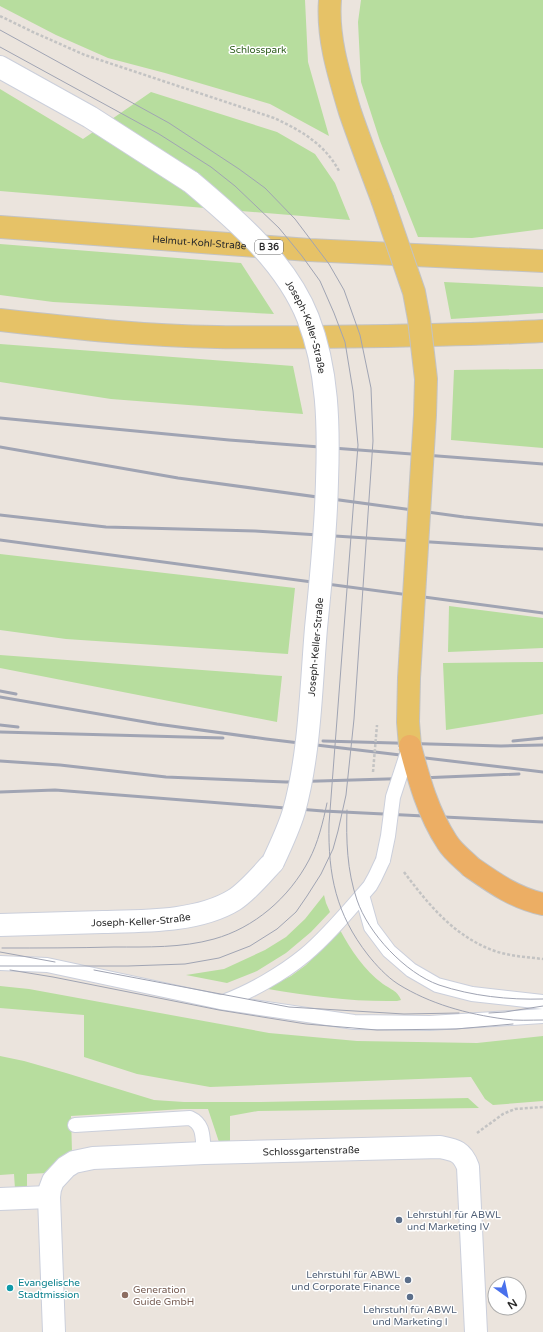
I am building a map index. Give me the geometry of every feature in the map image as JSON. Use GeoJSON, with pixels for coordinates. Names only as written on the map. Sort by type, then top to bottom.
{"type":"FeatureCollection","features":[{"type":"Feature","properties":{"kind":"highway"},"geometry":{"type":"LineString","coordinates":[[410,746],[419,780],[429,808],[448,843],[472,866],[505,890],[532,902],[543,904]]}},
{"type":"Feature","properties":{"kind":"main road"},"geometry":{"type":"LineString","coordinates":[[330,0],[330,28],[335,59],[363,149],[414,292],[419,319],[426,379],[409,678],[408,722],[410,746]]}},
{"type":"Feature","properties":{"kind":"main road","name":"Helmut-Kohl-Straße"},"geometry":{"type":"LineString","coordinates":[[0,227],[309,250],[542,260]]}},
{"type":"Feature","properties":{"kind":"main road"},"geometry":{"type":"LineString","coordinates":[[0,320],[67,328],[216,337],[484,334],[543,331]]}},
{"type":"Feature","properties":{"kind":"street","name":"Joseph-Keller-Straße"},"geometry":{"type":"LineString","coordinates":[[0,67],[90,117],[191,182],[241,225],[265,250],[288,280],[307,316],[319,352],[326,389],[329,442],[326,520],[304,764],[294,812],[284,840],[273,862],[254,884],[234,900],[205,913],[148,921],[0,924]]}},
{"type":"Feature","properties":{"kind":"street","name":"Schlossgartenstraße"},"geometry":{"type":"LineString","coordinates":[[49,1205],[50,1189],[53,1181],[66,1167],[74,1162],[84,1160],[204,1153],[440,1147],[454,1150]]}},
{"type":"Feature","properties":{"kind":"street"},"geometry":{"type":"LineString","coordinates":[[454,1150],[461,1154],[468,1167],[476,1332]]}},
{"type":"Feature","properties":{"kind":"street"},"geometry":{"type":"LineString","coordinates":[[0,1199],[49,1205],[54,1332]]}},
{"type":"Feature","properties":{"kind":"lane"},"geometry":{"type":"LineString","coordinates":[[220,1002],[236,997],[270,978],[305,955],[320,941],[362,895],[388,856],[392,797],[410,746]]}},
{"type":"Feature","properties":{"kind":"lane"},"geometry":{"type":"LineString","coordinates":[[362,895],[370,928],[389,951],[411,970],[437,985],[472,994],[543,1002]]}},
{"type":"Feature","properties":{"kind":"lane"},"geometry":{"type":"LineString","coordinates":[[0,963],[47,965],[220,1002],[354,1022],[430,1023],[543,1016]]}},
{"type":"Feature","properties":{"kind":"lane"},"geometry":{"type":"LineString","coordinates":[[75,1125],[190,1118],[198,1121],[202,1130],[204,1153]]}},
{"type":"Feature","properties":{"kind":"path"},"geometry":{"type":"LineString","coordinates":[[0,16],[85,55],[274,118],[298,129],[320,146],[339,172]]}},
{"type":"Feature","properties":{"kind":"path"},"geometry":{"type":"LineString","coordinates":[[373,775],[378,721]]}},
{"type":"Feature","properties":{"kind":"path"},"geometry":{"type":"LineString","coordinates":[[388,856],[428,904],[459,932],[493,951],[543,959]]}},
{"type":"Feature","properties":{"kind":"path"},"geometry":{"type":"LineString","coordinates":[[454,1150],[503,1114],[515,1109],[543,1107]]}},
{"type":"Feature","properties":{"kind":"green space","name":"Schlosspark"},"geometry":{"type":"Polygon","coordinates":[[[0,0],[305,0],[308,62],[329,136],[270,104],[108,58],[56,35],[0,6],[0,0]]]}},
{"type":"Feature","properties":{"kind":"green space"},"geometry":{"type":"Polygon","coordinates":[[[361,0],[543,0],[543,229],[472,238],[418,237],[380,141],[361,82],[358,22],[361,0]]]}},
{"type":"Feature","properties":{"kind":"green space"},"geometry":{"type":"Polygon","coordinates":[[[0,89],[83,139],[151,92],[277,132],[315,154],[335,183],[350,220],[0,191],[0,89]]]}},
{"type":"Feature","properties":{"kind":"green space"},"geometry":{"type":"Polygon","coordinates":[[[0,244],[241,263],[274,314],[53,302],[0,295],[0,244]]]}},
{"type":"Feature","properties":{"kind":"green space"},"geometry":{"type":"Polygon","coordinates":[[[444,282],[543,287],[543,313],[451,319],[444,282]]]}},
{"type":"Feature","properties":{"kind":"green space"},"geometry":{"type":"Polygon","coordinates":[[[0,344],[293,366],[303,414],[111,399],[0,382],[0,344]]]}},
{"type":"Feature","properties":{"kind":"green space"},"geometry":{"type":"Polygon","coordinates":[[[543,369],[543,448],[451,440],[454,370],[543,369]]]}},
{"type":"Feature","properties":{"kind":"green space"},"geometry":{"type":"Polygon","coordinates":[[[0,554],[295,588],[288,654],[66,639],[0,630],[0,554]]]}},
{"type":"Feature","properties":{"kind":"green space"},"geometry":{"type":"Polygon","coordinates":[[[449,606],[543,618],[543,648],[448,652],[449,606]]]}},
{"type":"Feature","properties":{"kind":"green space"},"geometry":{"type":"Polygon","coordinates":[[[0,655],[282,676],[277,722],[0,668],[0,655]]]}},
{"type":"Feature","properties":{"kind":"green space"},"geometry":{"type":"Polygon","coordinates":[[[543,662],[543,714],[446,730],[443,663],[543,662]]]}},
{"type":"Feature","properties":{"kind":"green space"},"geometry":{"type":"Polygon","coordinates":[[[324,895],[330,912],[311,932],[286,953],[257,971],[227,983],[186,975],[224,969],[265,950],[286,937],[305,919],[324,895]]]}},
{"type":"Feature","properties":{"kind":"green space"},"geometry":{"type":"Polygon","coordinates":[[[340,930],[353,952],[364,966],[383,984],[396,992],[401,1000],[381,1001],[349,999],[268,989],[269,987],[291,976],[306,965],[340,930]]]}},
{"type":"Feature","properties":{"kind":"green space"},"geometry":{"type":"Polygon","coordinates":[[[0,986],[29,989],[269,1033],[357,1041],[477,1043],[543,1036],[543,1101],[493,1105],[485,1099],[471,1077],[210,1087],[137,1074],[84,1057],[84,1015],[0,1008],[0,986]]]}},
{"type":"Feature","properties":{"kind":"green space"},"geometry":{"type":"Polygon","coordinates":[[[0,1056],[66,1073],[154,1100],[184,1102],[261,1102],[468,1098],[479,1108],[258,1111],[230,1116],[230,1141],[219,1142],[208,1109],[183,1109],[71,1116],[72,1152],[49,1168],[47,1173],[27,1174],[27,1188],[15,1189],[14,1174],[0,1175],[0,1056]]]}},
{"type":"Feature","properties":{"kind":"tram line"},"geometry":{"type":"LineString","coordinates":[[0,30],[169,123],[265,188],[295,219],[329,264],[344,290],[360,335],[371,388],[373,441],[354,719],[346,795],[333,849],[321,874],[296,912],[277,929],[250,946],[219,958],[185,964],[128,966],[0,966]]}},
{"type":"Feature","properties":{"kind":"tram line"},"geometry":{"type":"LineString","coordinates":[[0,47],[159,134],[211,167],[235,186],[279,228],[320,281],[345,342],[353,391],[358,445],[329,824],[330,860],[336,893],[341,909],[357,940],[378,967],[398,984],[436,1003],[463,1011],[509,1020],[543,1020]]}},
{"type":"Feature","properties":{"kind":"tram line"},"geometry":{"type":"LineString","coordinates":[[2,948],[164,946],[202,942],[229,934],[243,927],[269,910],[281,899],[301,874],[315,847],[327,803]]}},
{"type":"Feature","properties":{"kind":"tram line"},"geometry":{"type":"LineString","coordinates":[[347,810],[349,867],[357,900],[362,913],[370,926],[389,950],[401,962],[426,979],[452,989],[477,995],[517,999],[543,999]]}},
{"type":"Feature","properties":{"kind":"tram line"},"geometry":{"type":"LineString","coordinates":[[0,952],[55,962]]}},
{"type":"Feature","properties":{"kind":"tram line"},"geometry":{"type":"LineString","coordinates":[[10,970],[53,977],[219,1010],[306,1024],[377,1030],[456,1029],[513,1024]]}},
{"type":"Feature","properties":{"kind":"tram line"},"geometry":{"type":"LineString","coordinates":[[94,970],[289,1007],[404,1014],[459,1013]]}},
{"type":"Feature","properties":{"kind":"tram line"},"geometry":{"type":"LineString","coordinates":[[489,1013],[543,1006]]}},
{"type":"Feature","properties":{"kind":"railway"},"geometry":{"type":"LineString","coordinates":[[0,418],[229,440],[543,464]]}},
{"type":"Feature","properties":{"kind":"railway"},"geometry":{"type":"LineString","coordinates":[[0,447],[178,478],[464,517],[543,525]]}},
{"type":"Feature","properties":{"kind":"railway"},"geometry":{"type":"LineString","coordinates":[[0,515],[106,527],[255,531],[543,549]]}},
{"type":"Feature","properties":{"kind":"railway"},"geometry":{"type":"LineString","coordinates":[[0,540],[543,613]]}},
{"type":"Feature","properties":{"kind":"railway"},"geometry":{"type":"LineString","coordinates":[[0,691],[16,694]]}},
{"type":"Feature","properties":{"kind":"railway"},"geometry":{"type":"LineString","coordinates":[[0,697],[157,724],[266,739],[543,772]]}},
{"type":"Feature","properties":{"kind":"railway"},"geometry":{"type":"LineString","coordinates":[[0,725],[18,727]]}},
{"type":"Feature","properties":{"kind":"railway"},"geometry":{"type":"LineString","coordinates":[[0,732],[223,738]]}},
{"type":"Feature","properties":{"kind":"railway"},"geometry":{"type":"LineString","coordinates":[[513,741],[543,738]]}},
{"type":"Feature","properties":{"kind":"railway"},"geometry":{"type":"LineString","coordinates":[[323,741],[501,746],[543,745]]}},
{"type":"Feature","properties":{"kind":"railway"},"geometry":{"type":"LineString","coordinates":[[0,761],[60,765],[166,777],[286,782],[519,774]]}},
{"type":"Feature","properties":{"kind":"railway"},"geometry":{"type":"LineString","coordinates":[[0,792],[55,790],[323,811],[543,822]]}},
{"type":"Feature","properties":{"kind":"place","name":"Lehrstuhl für ABWL und Marketing IV"},"geometry":{"type":"Point","coordinates":[399,1220]}},
{"type":"Feature","properties":{"kind":"place","name":"Lehrstuhl für ABWL und Corporate Finance"},"geometry":{"type":"Point","coordinates":[408,1280]}},
{"type":"Feature","properties":{"kind":"place","name":"Evangelische Stadtmission"},"geometry":{"type":"Point","coordinates":[10,1288]}},
{"type":"Feature","properties":{"kind":"place","name":"Generation Guide GmbH"},"geometry":{"type":"Point","coordinates":[125,1295]}},
{"type":"Feature","properties":{"kind":"place","name":"Lehrstuhl für ABWL und Marketing I"},"geometry":{"type":"Point","coordinates":[410,1297]}}]}
